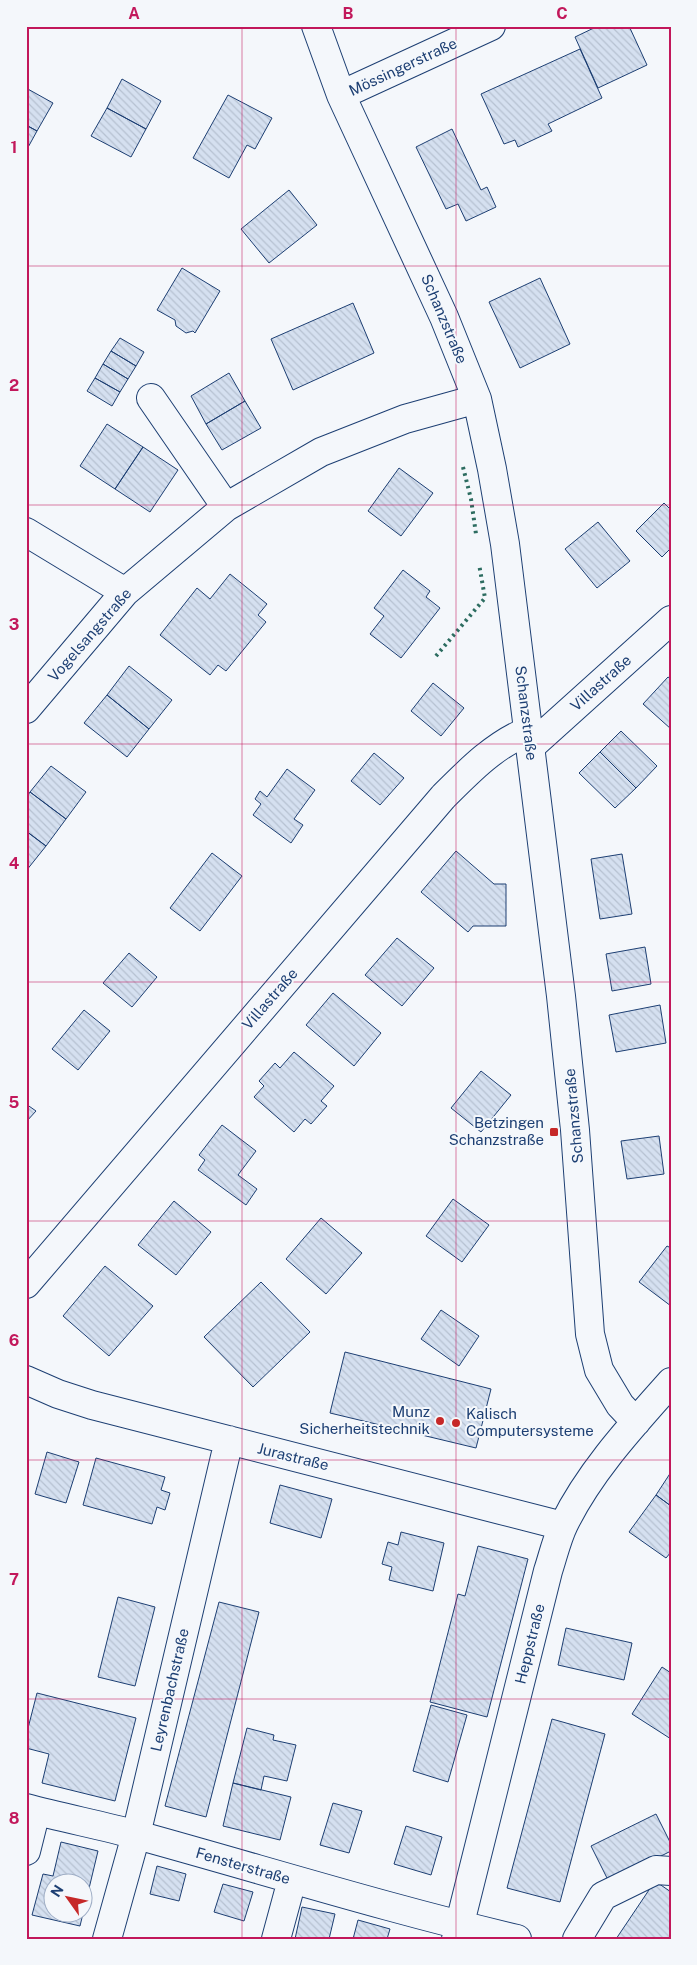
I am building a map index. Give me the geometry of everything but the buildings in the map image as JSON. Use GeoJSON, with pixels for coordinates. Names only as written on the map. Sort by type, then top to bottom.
{"type":"FeatureCollection","features":[{"type":"Feature","properties":{"kind":"street"},"geometry":{"type":"LineString","coordinates":[[308,26],[316,26]]}},
{"type":"Feature","properties":{"kind":"street","name":"Schanzstraße"},"geometry":{"type":"LineString","coordinates":[[316,26],[341,95],[444,317],[478,398],[505,544],[571,1079],[590,1334],[600,1370],[620,1405],[636,1422]]}},
{"type":"Feature","properties":{"kind":"street","name":"Mössingerstraße"},"geometry":{"type":"LineString","coordinates":[[341,95],[491,26]]}},
{"type":"Feature","properties":{"kind":"street"},"geometry":{"type":"LineString","coordinates":[[151,398],[226,507]]}},
{"type":"Feature","properties":{"kind":"street","name":"Vogelsangstraße"},"geometry":{"type":"LineString","coordinates":[[26,709],[125,592],[226,507],[321,452],[404,419],[478,398]]}},
{"type":"Feature","properties":{"kind":"street"},"geometry":{"type":"LineString","coordinates":[[26,532],[125,592]]}},
{"type":"Feature","properties":{"kind":"street","name":"Villastraße"},"geometry":{"type":"LineString","coordinates":[[26,1284],[443,797],[478,762],[510,738],[529,739],[671,620]]}},
{"type":"Feature","properties":{"kind":"street","name":"Jurastraße"},"geometry":{"type":"LineString","coordinates":[[26,1380],[58,1394],[92,1405],[563,1526]]}},
{"type":"Feature","properties":{"kind":"street","name":"Heppstraße"},"geometry":{"type":"LineString","coordinates":[[458,1932],[548,1571],[563,1526],[579,1496],[636,1422],[671,1382]]}},
{"type":"Feature","properties":{"kind":"street","name":"Leyrenbachstraße"},"geometry":{"type":"LineString","coordinates":[[107,1939],[136,1835],[229,1440]]}},
{"type":"Feature","properties":{"kind":"street"},"geometry":{"type":"LineString","coordinates":[[26,1851],[31,1810]]}},
{"type":"Feature","properties":{"kind":"street","name":"Fensterstraße"},"geometry":{"type":"LineString","coordinates":[[31,1810],[136,1835],[292,1880],[458,1932],[517,1939]]}},
{"type":"Feature","properties":{"kind":"street"},"geometry":{"type":"LineString","coordinates":[[576,1939],[604,1896],[656,1870],[671,1871]]}},
{"type":"Feature","properties":{"kind":"street"},"geometry":{"type":"LineString","coordinates":[[276,1939],[292,1880]]}},
{"type":"Feature","properties":{"kind":"hedge"},"geometry":{"type":"LineString","coordinates":[[463,467],[471,499],[476,534]]}},
{"type":"Feature","properties":{"kind":"hedge"},"geometry":{"type":"LineString","coordinates":[[436,656],[485,598],[479,564]]}},
{"type":"Feature","properties":{"kind":"place","name":"Betzingen Schanzstraße"},"geometry":{"type":"Point","coordinates":[554,1132]}},
{"type":"Feature","properties":{"kind":"place","name":"Munz Sicherheitstechnik"},"geometry":{"type":"Point","coordinates":[440,1421]}},
{"type":"Feature","properties":{"kind":"place","name":"Kalisch Computersysteme"},"geometry":{"type":"Point","coordinates":[456,1423]}}]}
